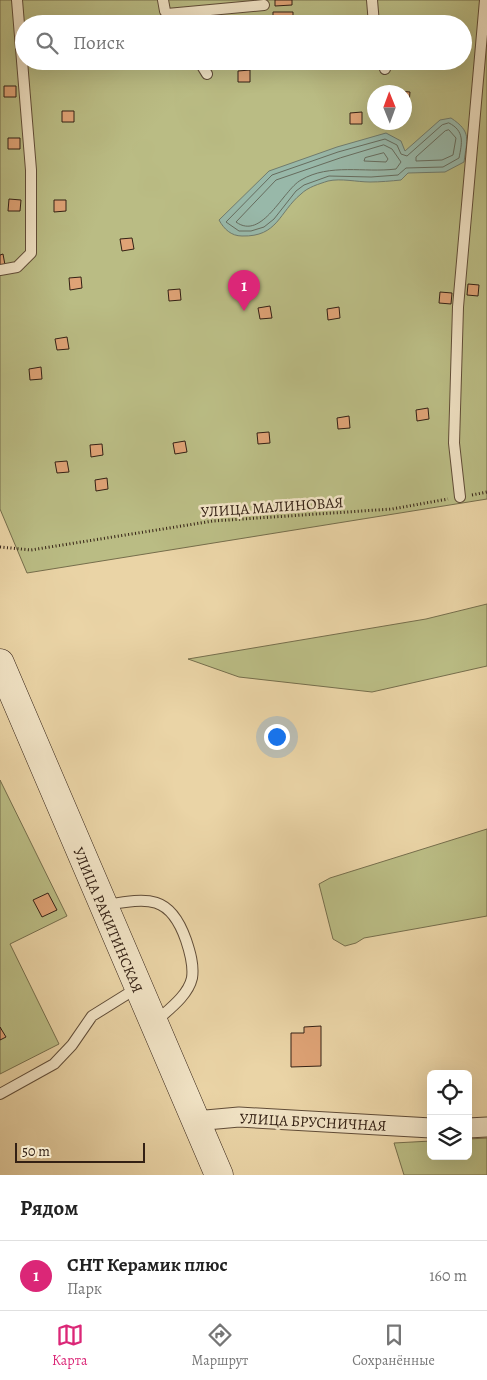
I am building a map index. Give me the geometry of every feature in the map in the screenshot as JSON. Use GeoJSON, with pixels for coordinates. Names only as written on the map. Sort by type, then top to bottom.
{"type":"FeatureCollection","features":[{"type":"Feature","properties":{"kind":"street","name":"УЛИЦА РАКИТИНСКАЯ"},"geometry":{"type":"LineString","coordinates":[[0,663],[137,988],[219,1175]]}},
{"type":"Feature","properties":{"kind":"street","name":"УЛИЦА БРУСНИЧНАЯ"},"geometry":{"type":"LineString","coordinates":[[195,1121],[239,1117],[427,1128]]}},
{"type":"Feature","properties":{"kind":"street"},"geometry":{"type":"LineString","coordinates":[[472,1128],[487,1127]]}},
{"type":"Feature","properties":{"kind":"lane"},"geometry":{"type":"LineString","coordinates":[[18,0],[19,15]]}},
{"type":"Feature","properties":{"kind":"lane"},"geometry":{"type":"LineString","coordinates":[[162,0],[167,14],[264,5]]}},
{"type":"Feature","properties":{"kind":"lane"},"geometry":{"type":"LineString","coordinates":[[372,0],[373,15]]}},
{"type":"Feature","properties":{"kind":"lane"},"geometry":{"type":"LineString","coordinates":[[460,497],[454,443],[458,307],[486,0]]}},
{"type":"Feature","properties":{"kind":"lane"},"geometry":{"type":"LineString","coordinates":[[0,270],[17,267],[30,253],[31,170],[23,70]]}},
{"type":"Feature","properties":{"kind":"lane"},"geometry":{"type":"LineString","coordinates":[[205,70],[207,74]]}},
{"type":"Feature","properties":{"kind":"lane"},"geometry":{"type":"LineString","coordinates":[[103,906],[132,901],[153,901],[170,909],[180,923],[191,955],[192,978],[182,998],[153,1024]]}},
{"type":"Feature","properties":{"kind":"lane"},"geometry":{"type":"LineString","coordinates":[[0,1094],[54,1064],[72,1045],[92,1016],[137,988]]}},
{"type":"Feature","properties":{"kind":"path","name":"УЛИЦА МАЛИНОВАЯ"},"geometry":{"type":"LineString","coordinates":[[0,547],[31,550],[214,521],[392,509],[487,492]]}},
{"type":"Feature","properties":{"kind":"green space"},"geometry":{"type":"Polygon","coordinates":[[[0,0],[487,0],[487,499],[27,573],[0,509],[0,0]]]}},
{"type":"Feature","properties":{"kind":"green space"},"geometry":{"type":"Polygon","coordinates":[[[487,604],[487,666],[372,692],[239,677],[188,659],[426,619],[487,604]]]}},
{"type":"Feature","properties":{"kind":"green space"},"geometry":{"type":"Polygon","coordinates":[[[0,780],[67,916],[10,944],[59,1044],[0,1074],[0,780]]]}},
{"type":"Feature","properties":{"kind":"green space"},"geometry":{"type":"Polygon","coordinates":[[[487,829],[487,916],[364,938],[356,943],[345,946],[333,939],[319,884],[330,878],[487,829]]]}},
{"type":"Feature","properties":{"kind":"green space"},"geometry":{"type":"Polygon","coordinates":[[[487,1138],[487,1175],[404,1175],[394,1143],[427,1141],[427,1160],[472,1160],[472,1139],[487,1138]]]}},
{"type":"Feature","properties":{"kind":"water"},"geometry":{"type":"Polygon","coordinates":[[[451,118],[465,132],[467,142],[464,162],[445,172],[408,173],[401,180],[393,181],[338,180],[321,183],[301,194],[271,228],[254,235],[234,235],[219,220],[269,171],[337,147],[386,133],[401,141],[405,151],[440,120],[451,118]]]}},
{"type":"Feature","properties":{"kind":"building"},"geometry":{"type":"Polygon","coordinates":[[[275,0],[292,0],[292,5],[275,6],[275,0]]]}},
{"type":"Feature","properties":{"kind":"building"},"geometry":{"type":"Polygon","coordinates":[[[273,12],[293,12],[293,15],[273,15],[273,12]]]}},
{"type":"Feature","properties":{"kind":"building"},"geometry":{"type":"Polygon","coordinates":[[[250,70],[250,82],[238,82],[238,71],[250,70]]]}},
{"type":"Feature","properties":{"kind":"building"},"geometry":{"type":"Polygon","coordinates":[[[4,86],[16,86],[16,97],[4,97],[4,86]]]}},
{"type":"Feature","properties":{"kind":"building"},"geometry":{"type":"Polygon","coordinates":[[[62,111],[74,111],[74,122],[62,122],[62,111]]]}},
{"type":"Feature","properties":{"kind":"building"},"geometry":{"type":"Polygon","coordinates":[[[362,112],[362,124],[350,124],[350,113],[362,112]]]}},
{"type":"Feature","properties":{"kind":"building"},"geometry":{"type":"Polygon","coordinates":[[[8,138],[20,138],[20,149],[8,149],[8,138]]]}},
{"type":"Feature","properties":{"kind":"building"},"geometry":{"type":"Polygon","coordinates":[[[9,199],[21,200],[20,211],[8,211],[9,199]]]}},
{"type":"Feature","properties":{"kind":"building"},"geometry":{"type":"Polygon","coordinates":[[[54,200],[66,200],[66,211],[54,212],[54,200]]]}},
{"type":"Feature","properties":{"kind":"building"},"geometry":{"type":"Polygon","coordinates":[[[132,238],[134,249],[122,251],[120,239],[132,238]]]}},
{"type":"Feature","properties":{"kind":"building"},"geometry":{"type":"Polygon","coordinates":[[[3,254],[5,265],[0,266],[0,255],[3,254]]]}},
{"type":"Feature","properties":{"kind":"building"},"geometry":{"type":"Polygon","coordinates":[[[81,277],[82,288],[70,290],[69,278],[81,277]]]}},
{"type":"Feature","properties":{"kind":"building"},"geometry":{"type":"Polygon","coordinates":[[[468,284],[479,285],[478,296],[467,295],[468,284]]]}},
{"type":"Feature","properties":{"kind":"building"},"geometry":{"type":"Polygon","coordinates":[[[180,289],[181,300],[169,301],[168,290],[180,289]]]}},
{"type":"Feature","properties":{"kind":"building"},"geometry":{"type":"Polygon","coordinates":[[[440,292],[452,293],[451,304],[439,303],[440,292]]]}},
{"type":"Feature","properties":{"kind":"building"},"geometry":{"type":"Polygon","coordinates":[[[270,306],[272,318],[260,319],[258,308],[270,306]]]}},
{"type":"Feature","properties":{"kind":"building"},"geometry":{"type":"Polygon","coordinates":[[[339,307],[340,318],[328,320],[327,309],[339,307]]]}},
{"type":"Feature","properties":{"kind":"building"},"geometry":{"type":"Polygon","coordinates":[[[67,337],[69,349],[57,350],[55,339],[67,337]]]}},
{"type":"Feature","properties":{"kind":"building"},"geometry":{"type":"Polygon","coordinates":[[[41,367],[42,379],[30,380],[29,369],[41,367]]]}},
{"type":"Feature","properties":{"kind":"building"},"geometry":{"type":"Polygon","coordinates":[[[428,408],[429,419],[417,421],[416,410],[428,408]]]}},
{"type":"Feature","properties":{"kind":"building"},"geometry":{"type":"Polygon","coordinates":[[[349,416],[350,428],[338,429],[337,418],[349,416]]]}},
{"type":"Feature","properties":{"kind":"building"},"geometry":{"type":"Polygon","coordinates":[[[269,432],[270,443],[258,444],[257,433],[269,432]]]}},
{"type":"Feature","properties":{"kind":"building"},"geometry":{"type":"Polygon","coordinates":[[[185,441],[187,452],[175,454],[173,443],[185,441]]]}},
{"type":"Feature","properties":{"kind":"building"},"geometry":{"type":"Polygon","coordinates":[[[102,444],[103,455],[91,457],[90,445],[102,444]]]}},
{"type":"Feature","properties":{"kind":"building"},"geometry":{"type":"Polygon","coordinates":[[[67,461],[69,472],[57,473],[55,462],[67,461]]]}},
{"type":"Feature","properties":{"kind":"building"},"geometry":{"type":"Polygon","coordinates":[[[107,478],[108,489],[96,491],[95,480],[107,478]]]}},
{"type":"Feature","properties":{"kind":"building"},"geometry":{"type":"Polygon","coordinates":[[[48,893],[57,910],[42,917],[33,900],[48,893]]]}},
{"type":"Feature","properties":{"kind":"building"},"geometry":{"type":"Polygon","coordinates":[[[321,1026],[321,1066],[291,1067],[291,1033],[304,1033],[304,1027],[321,1026]]]}},
{"type":"Feature","properties":{"kind":"building"},"geometry":{"type":"Polygon","coordinates":[[[0,1027],[6,1037],[0,1040],[0,1027]]]}},
{"type":"Feature","properties":{"kind":"place","name":"СНТ Керамик плюс"},"geometry":{"type":"Point","coordinates":[244,311]}}]}
